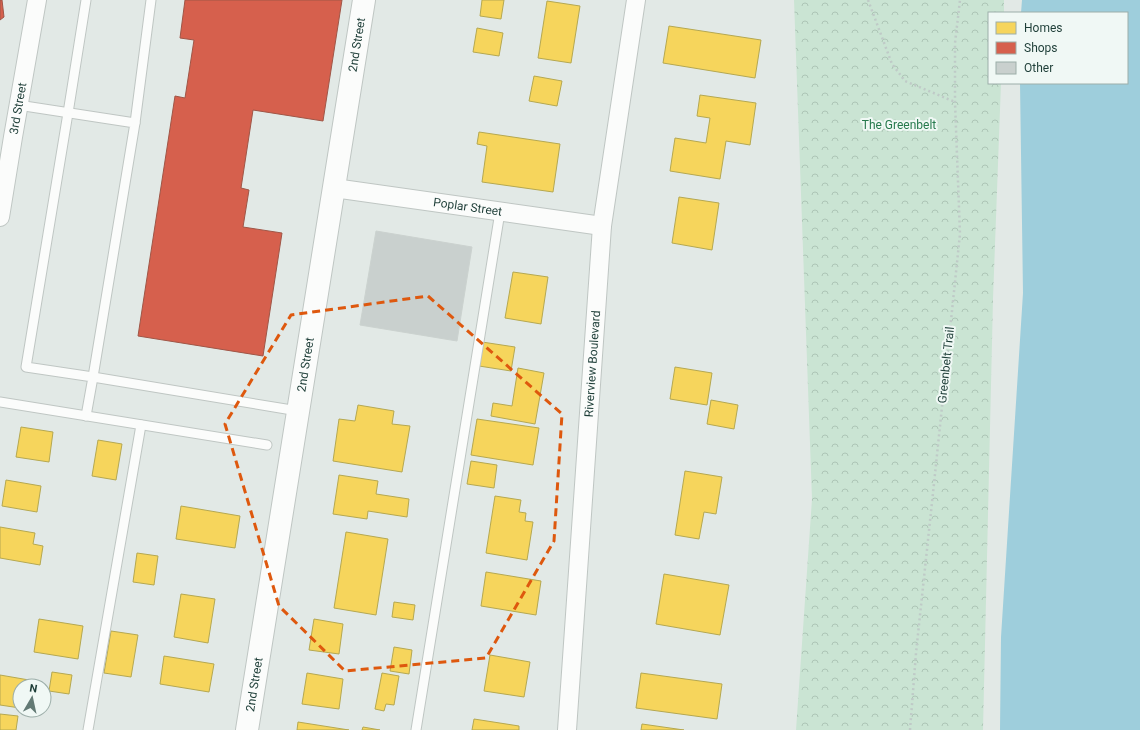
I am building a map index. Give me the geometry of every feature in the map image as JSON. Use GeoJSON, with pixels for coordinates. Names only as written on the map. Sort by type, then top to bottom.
{"type":"FeatureCollection","features":[{"type":"Feature","properties":{"kind":"street","name":"3rd Street"},"geometry":{"type":"LineString","coordinates":[[0,217],[6,136],[18,105],[37,0]]}},
{"type":"Feature","properties":{"kind":"street","name":"2nd Street"},"geometry":{"type":"LineString","coordinates":[[247,730],[364,0]]}},
{"type":"Feature","properties":{"kind":"street","name":"Riverview Boulevard"},"geometry":{"type":"LineString","coordinates":[[567,730],[602,226],[636,0]]}},
{"type":"Feature","properties":{"kind":"street","name":"Poplar Street"},"geometry":{"type":"LineString","coordinates":[[334,188],[602,226]]}},
{"type":"Feature","properties":{"kind":"lane"},"geometry":{"type":"LineString","coordinates":[[86,0],[26,367],[298,411]]}},
{"type":"Feature","properties":{"kind":"lane"},"geometry":{"type":"LineString","coordinates":[[86,416],[135,123],[151,0]]}},
{"type":"Feature","properties":{"kind":"lane"},"geometry":{"type":"LineString","coordinates":[[18,105],[135,123]]}},
{"type":"Feature","properties":{"kind":"lane"},"geometry":{"type":"LineString","coordinates":[[416,730],[500,212]]}},
{"type":"Feature","properties":{"kind":"lane"},"geometry":{"type":"LineString","coordinates":[[0,402],[267,445]]}},
{"type":"Feature","properties":{"kind":"lane"},"geometry":{"type":"LineString","coordinates":[[88,730],[141,425]]}},
{"type":"Feature","properties":{"kind":"path"},"geometry":{"type":"LineString","coordinates":[[868,0],[892,64],[905,81],[955,102]]}},
{"type":"Feature","properties":{"kind":"path","name":"Greenbelt Trail"},"geometry":{"type":"LineString","coordinates":[[910,730],[916,653],[960,234],[955,102],[955,43],[960,0]]}},
{"type":"Feature","properties":{"kind":"highlighted area"},"geometry":{"type":"Polygon","coordinates":[[[428,296],[562,414],[554,541],[486,658],[345,671],[279,606],[225,424],[291,315],[428,296]]]}},
{"type":"Feature","properties":{"kind":"green space","name":"The Greenbelt"},"geometry":{"type":"Polygon","coordinates":[[[794,0],[1004,0],[1004,12],[988,12],[988,84],[1001,84],[993,299],[983,730],[796,730],[812,499],[794,0]]]}},
{"type":"Feature","properties":{"kind":"water"},"geometry":{"type":"Polygon","coordinates":[[[1022,0],[1140,0],[1140,730],[1000,730],[1001,637],[1023,293],[1020,84],[1128,84],[1128,12],[1021,12],[1022,0]]]}},
{"type":"Feature","properties":{"kind":"building: Homes"},"geometry":{"type":"Polygon","coordinates":[[[482,0],[504,0],[501,19],[480,16],[482,0]]]}},
{"type":"Feature","properties":{"kind":"building: Homes"},"geometry":{"type":"Polygon","coordinates":[[[547,1],[580,6],[571,63],[538,58],[547,1]]]}},
{"type":"Feature","properties":{"kind":"building: Homes"},"geometry":{"type":"Polygon","coordinates":[[[669,26],[761,40],[755,78],[663,63],[669,26]]]}},
{"type":"Feature","properties":{"kind":"building: Homes"},"geometry":{"type":"Polygon","coordinates":[[[477,28],[503,33],[499,56],[473,52],[477,28]]]}},
{"type":"Feature","properties":{"kind":"building: Homes"},"geometry":{"type":"Polygon","coordinates":[[[534,76],[562,81],[557,106],[529,101],[534,76]]]}},
{"type":"Feature","properties":{"kind":"building: Homes"},"geometry":{"type":"Polygon","coordinates":[[[700,95],[756,103],[750,145],[726,141],[720,179],[670,171],[675,138],[706,143],[710,118],[697,116],[700,95]]]}},
{"type":"Feature","properties":{"kind":"building: Homes"},"geometry":{"type":"Polygon","coordinates":[[[479,132],[560,144],[553,192],[482,182],[487,146],[477,144],[479,132]]]}},
{"type":"Feature","properties":{"kind":"building: Homes"},"geometry":{"type":"Polygon","coordinates":[[[679,197],[719,203],[712,250],[672,243],[679,197]]]}},
{"type":"Feature","properties":{"kind":"building: Homes"},"geometry":{"type":"Polygon","coordinates":[[[513,272],[548,277],[541,324],[505,318],[513,272]]]}},
{"type":"Feature","properties":{"kind":"building: Homes"},"geometry":{"type":"Polygon","coordinates":[[[482,342],[515,347],[511,371],[479,366],[482,342]]]}},
{"type":"Feature","properties":{"kind":"building: Homes"},"geometry":{"type":"Polygon","coordinates":[[[675,367],[712,373],[707,405],[670,399],[675,367]]]}},
{"type":"Feature","properties":{"kind":"building: Homes"},"geometry":{"type":"Polygon","coordinates":[[[518,368],[544,373],[535,424],[491,416],[493,403],[512,406],[518,368]]]}},
{"type":"Feature","properties":{"kind":"building: Homes"},"geometry":{"type":"Polygon","coordinates":[[[711,400],[738,405],[734,429],[707,424],[711,400]]]}},
{"type":"Feature","properties":{"kind":"building: Homes"},"geometry":{"type":"Polygon","coordinates":[[[358,405],[394,411],[392,424],[410,426],[402,472],[333,461],[339,419],[355,421],[358,405]]]}},
{"type":"Feature","properties":{"kind":"building: Homes"},"geometry":{"type":"Polygon","coordinates":[[[477,419],[539,428],[533,465],[471,455],[477,419]]]}},
{"type":"Feature","properties":{"kind":"building: Homes"},"geometry":{"type":"Polygon","coordinates":[[[21,427],[53,432],[49,462],[16,457],[21,427]]]}},
{"type":"Feature","properties":{"kind":"building: Homes"},"geometry":{"type":"Polygon","coordinates":[[[98,440],[122,444],[116,480],[92,476],[98,440]]]}},
{"type":"Feature","properties":{"kind":"building: Homes"},"geometry":{"type":"Polygon","coordinates":[[[471,461],[497,465],[494,488],[467,484],[471,461]]]}},
{"type":"Feature","properties":{"kind":"building: Homes"},"geometry":{"type":"Polygon","coordinates":[[[685,471],[722,477],[716,514],[704,512],[699,539],[675,535],[685,471]]]}},
{"type":"Feature","properties":{"kind":"building: Homes"},"geometry":{"type":"Polygon","coordinates":[[[339,475],[378,481],[376,494],[409,499],[407,517],[368,511],[367,519],[333,514],[339,475]]]}},
{"type":"Feature","properties":{"kind":"building: Homes"},"geometry":{"type":"Polygon","coordinates":[[[6,480],[41,486],[37,512],[2,506],[6,480]]]}},
{"type":"Feature","properties":{"kind":"building: Homes"},"geometry":{"type":"Polygon","coordinates":[[[495,496],[521,500],[519,512],[526,513],[525,521],[533,522],[527,560],[486,553],[495,496]]]}},
{"type":"Feature","properties":{"kind":"building: Homes"},"geometry":{"type":"Polygon","coordinates":[[[181,506],[240,516],[235,548],[176,539],[181,506]]]}},
{"type":"Feature","properties":{"kind":"building: Homes"},"geometry":{"type":"Polygon","coordinates":[[[0,527],[35,533],[33,544],[43,546],[40,565],[0,558],[0,527]]]}},
{"type":"Feature","properties":{"kind":"building: Homes"},"geometry":{"type":"Polygon","coordinates":[[[346,532],[388,539],[376,615],[334,608],[346,532]]]}},
{"type":"Feature","properties":{"kind":"building: Homes"},"geometry":{"type":"Polygon","coordinates":[[[137,553],[158,556],[154,585],[133,582],[137,553]]]}},
{"type":"Feature","properties":{"kind":"building: Homes"},"geometry":{"type":"Polygon","coordinates":[[[486,572],[541,581],[536,615],[481,606],[486,572]]]}},
{"type":"Feature","properties":{"kind":"building: Homes"},"geometry":{"type":"Polygon","coordinates":[[[664,574],[729,585],[720,635],[656,624],[664,574]]]}},
{"type":"Feature","properties":{"kind":"building: Homes"},"geometry":{"type":"Polygon","coordinates":[[[181,594],[215,599],[208,643],[174,637],[181,594]]]}},
{"type":"Feature","properties":{"kind":"building: Homes"},"geometry":{"type":"Polygon","coordinates":[[[394,602],[415,605],[413,620],[392,617],[394,602]]]}},
{"type":"Feature","properties":{"kind":"building: Homes"},"geometry":{"type":"Polygon","coordinates":[[[39,619],[83,626],[78,659],[34,652],[39,619]]]}},
{"type":"Feature","properties":{"kind":"building: Homes"},"geometry":{"type":"Polygon","coordinates":[[[314,619],[343,624],[339,654],[309,650],[314,619]]]}},
{"type":"Feature","properties":{"kind":"building: Homes"},"geometry":{"type":"Polygon","coordinates":[[[111,631],[138,635],[131,677],[104,673],[111,631]]]}},
{"type":"Feature","properties":{"kind":"building: Homes"},"geometry":{"type":"Polygon","coordinates":[[[394,647],[412,650],[409,674],[390,671],[394,647]]]}},
{"type":"Feature","properties":{"kind":"building: Homes"},"geometry":{"type":"Polygon","coordinates":[[[490,655],[530,662],[524,697],[484,691],[490,655]]]}},
{"type":"Feature","properties":{"kind":"building: Homes"},"geometry":{"type":"Polygon","coordinates":[[[164,656],[214,664],[209,692],[160,684],[164,656]]]}},
{"type":"Feature","properties":{"kind":"building: Homes"},"geometry":{"type":"Polygon","coordinates":[[[52,672],[72,675],[69,694],[52,691],[52,672]]]}},
{"type":"Feature","properties":{"kind":"building: Homes"},"geometry":{"type":"Polygon","coordinates":[[[307,673],[343,679],[339,709],[302,704],[307,673]]]}},
{"type":"Feature","properties":{"kind":"building: Homes"},"geometry":{"type":"Polygon","coordinates":[[[382,673],[399,676],[394,705],[386,704],[384,711],[375,709],[382,673]]]}},
{"type":"Feature","properties":{"kind":"building: Homes"},"geometry":{"type":"Polygon","coordinates":[[[641,673],[722,684],[717,719],[636,708],[641,673]]]}},
{"type":"Feature","properties":{"kind":"building: Homes"},"geometry":{"type":"Polygon","coordinates":[[[0,675],[17,678],[12,678],[12,707],[0,705],[0,675]]]}},
{"type":"Feature","properties":{"kind":"building: Homes"},"geometry":{"type":"Polygon","coordinates":[[[0,714],[12,715],[12,718],[18,718],[16,730],[0,730],[0,714]]]}},
{"type":"Feature","properties":{"kind":"building: Homes"},"geometry":{"type":"Polygon","coordinates":[[[474,719],[519,726],[519,730],[472,730],[474,719]]]}},
{"type":"Feature","properties":{"kind":"building: Homes"},"geometry":{"type":"Polygon","coordinates":[[[298,722],[349,730],[297,730],[298,722]]]}},
{"type":"Feature","properties":{"kind":"building: Homes"},"geometry":{"type":"Polygon","coordinates":[[[642,724],[684,730],[641,730],[642,724]]]}},
{"type":"Feature","properties":{"kind":"building: Homes"},"geometry":{"type":"Polygon","coordinates":[[[363,727],[380,730],[362,730],[363,727]]]}},
{"type":"Feature","properties":{"kind":"building: Shops"},"geometry":{"type":"Polygon","coordinates":[[[0,0],[2,0],[4,17],[0,20],[0,0]]]}},
{"type":"Feature","properties":{"kind":"building: Shops"},"geometry":{"type":"Polygon","coordinates":[[[185,0],[342,0],[323,121],[253,110],[241,188],[249,190],[243,227],[282,233],[263,356],[138,336],[175,96],[185,98],[194,40],[180,38],[185,0]]]}},
{"type":"Feature","properties":{"kind":"building: Other"},"geometry":{"type":"Polygon","coordinates":[[[376,231],[472,247],[457,341],[360,325],[376,231]]]}}]}
